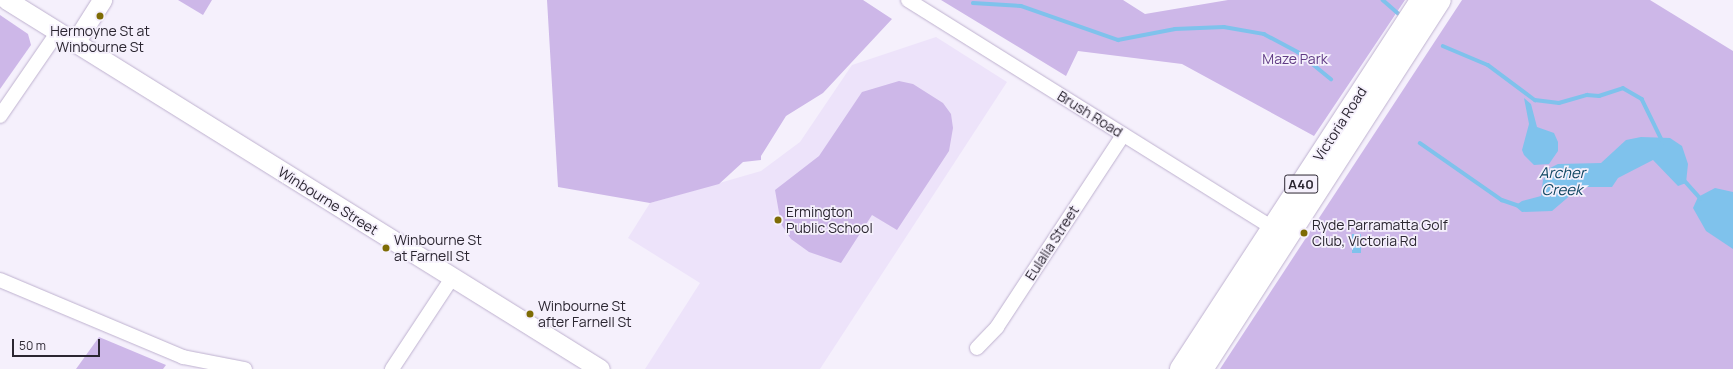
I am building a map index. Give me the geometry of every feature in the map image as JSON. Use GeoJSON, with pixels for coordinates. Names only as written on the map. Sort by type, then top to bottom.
{"type":"FeatureCollection","features":[{"type":"Feature","properties":{"kind":"highway","name":"Victoria Road"},"geometry":{"type":"LineString","coordinates":[[1181,369],[1422,0]]}},
{"type":"Feature","properties":{"kind":"highway","name":"Victoria Road"},"geometry":{"type":"LineString","coordinates":[[1202,369],[1440,0]]}},
{"type":"Feature","properties":{"kind":"street","name":"Winbourne Street"},"geometry":{"type":"LineString","coordinates":[[7,0],[57,33],[76,41],[452,278],[600,369]]}},
{"type":"Feature","properties":{"kind":"street"},"geometry":{"type":"LineString","coordinates":[[76,41],[102,0]]}},
{"type":"Feature","properties":{"kind":"street","name":"Brush Road"},"geometry":{"type":"LineString","coordinates":[[908,0],[1273,228]]}},
{"type":"Feature","properties":{"kind":"street"},"geometry":{"type":"LineString","coordinates":[[0,116],[57,33]]}},
{"type":"Feature","properties":{"kind":"street","name":"Eulalia Street"},"geometry":{"type":"LineString","coordinates":[[977,348],[997,328],[1123,135]]}},
{"type":"Feature","properties":{"kind":"street"},"geometry":{"type":"LineString","coordinates":[[392,369],[452,278]]}},
{"type":"Feature","properties":{"kind":"street"},"geometry":{"type":"LineString","coordinates":[[0,280],[183,357],[246,369]]}},
{"type":"Feature","properties":{"kind":"shaded area","name":"Ermington Public School"},"geometry":{"type":"Polygon","coordinates":[[[936,37],[1007,82],[820,369],[645,369],[700,283],[628,238],[650,203],[761,171],[800,142],[852,65],[936,37]]]}},
{"type":"Feature","properties":{"kind":"green space"},"geometry":{"type":"Polygon","coordinates":[[[178,0],[212,0],[203,15],[178,0]]]}},
{"type":"Feature","properties":{"kind":"green space"},"geometry":{"type":"Polygon","coordinates":[[[547,0],[863,0],[892,19],[823,93],[786,116],[761,156],[761,160],[743,162],[719,184],[650,203],[558,187],[547,0]]]}},
{"type":"Feature","properties":{"kind":"green space","name":"Maze Park"},"geometry":{"type":"Polygon","coordinates":[[[941,0],[1123,0],[1145,14],[1228,0],[1405,0],[1314,136],[1182,64],[1078,51],[1066,76],[941,0]]]}},
{"type":"Feature","properties":{"kind":"green space"},"geometry":{"type":"Polygon","coordinates":[[[1462,0],[1650,0],[1733,51],[1733,369],[1220,369],[1462,0]]]}},
{"type":"Feature","properties":{"kind":"green space"},"geometry":{"type":"Polygon","coordinates":[[[0,15],[28,34],[31,45],[0,89],[0,15]]]}},
{"type":"Feature","properties":{"kind":"green space"},"geometry":{"type":"Polygon","coordinates":[[[899,81],[913,84],[943,103],[951,114],[953,128],[949,151],[897,230],[872,215],[841,263],[809,252],[791,239],[781,224],[775,190],[819,156],[862,92],[899,81]]]}},
{"type":"Feature","properties":{"kind":"green space"},"geometry":{"type":"Polygon","coordinates":[[[99,337],[166,365],[163,369],[76,369],[99,337]]]}},
{"type":"Feature","properties":{"kind":"water"},"geometry":{"type":"Polygon","coordinates":[[[1524,98],[1531,104],[1537,127],[1554,133],[1558,142],[1558,151],[1549,164],[1534,165],[1524,155],[1522,150],[1529,124],[1524,98]]]}},
{"type":"Feature","properties":{"kind":"water","name":"Archer Creek"},"geometry":{"type":"Polygon","coordinates":[[[1641,137],[1670,138],[1682,146],[1688,164],[1686,183],[1678,186],[1653,160],[1618,178],[1612,187],[1580,187],[1552,211],[1522,212],[1515,206],[1522,201],[1541,196],[1543,180],[1550,168],[1558,164],[1601,163],[1626,140],[1641,137]]]}},
{"type":"Feature","properties":{"kind":"water"},"geometry":{"type":"Polygon","coordinates":[[[1715,188],[1733,192],[1733,249],[1706,231],[1693,208],[1698,197],[1715,188]]]}},
{"type":"Feature","properties":{"kind":"water"},"geometry":{"type":"Polygon","coordinates":[[[1352,234],[1361,234],[1361,253],[1352,253],[1352,234]]]}},
{"type":"Feature","properties":{"kind":"waterway","name":"Archer Creek"},"geometry":{"type":"LineString","coordinates":[[1383,0],[1398,13]]}},
{"type":"Feature","properties":{"kind":"waterway","name":"Archer Creek"},"geometry":{"type":"LineString","coordinates":[[973,3],[1021,6],[1118,40],[1175,29],[1224,27],[1264,34],[1298,52],[1331,79]]}},
{"type":"Feature","properties":{"kind":"waterway","name":"Archer Creek"},"geometry":{"type":"LineString","coordinates":[[1443,46],[1488,65],[1535,100],[1559,103],[1587,95],[1599,96],[1623,88],[1642,99],[1663,142]]}},
{"type":"Feature","properties":{"kind":"waterway","name":"Archer Creek"},"geometry":{"type":"LineString","coordinates":[[1420,143],[1502,200],[1519,206]]}},
{"type":"Feature","properties":{"kind":"waterway","name":"Archer Creek"},"geometry":{"type":"LineString","coordinates":[[1684,180],[1701,199]]}},
{"type":"Feature","properties":{"kind":"place","name":"Hermoyne St at Winbourne St"},"geometry":{"type":"Point","coordinates":[100,16]}},
{"type":"Feature","properties":{"kind":"place","name":"Ermington Public School"},"geometry":{"type":"Point","coordinates":[778,220]}},
{"type":"Feature","properties":{"kind":"place","name":"Ryde Parramatta Golf Club, Victoria Rd"},"geometry":{"type":"Point","coordinates":[1304,233]}},
{"type":"Feature","properties":{"kind":"place","name":"Winbourne St at Farnell St"},"geometry":{"type":"Point","coordinates":[386,248]}},
{"type":"Feature","properties":{"kind":"place","name":"Winbourne St after Farnell St"},"geometry":{"type":"Point","coordinates":[530,314]}}]}
